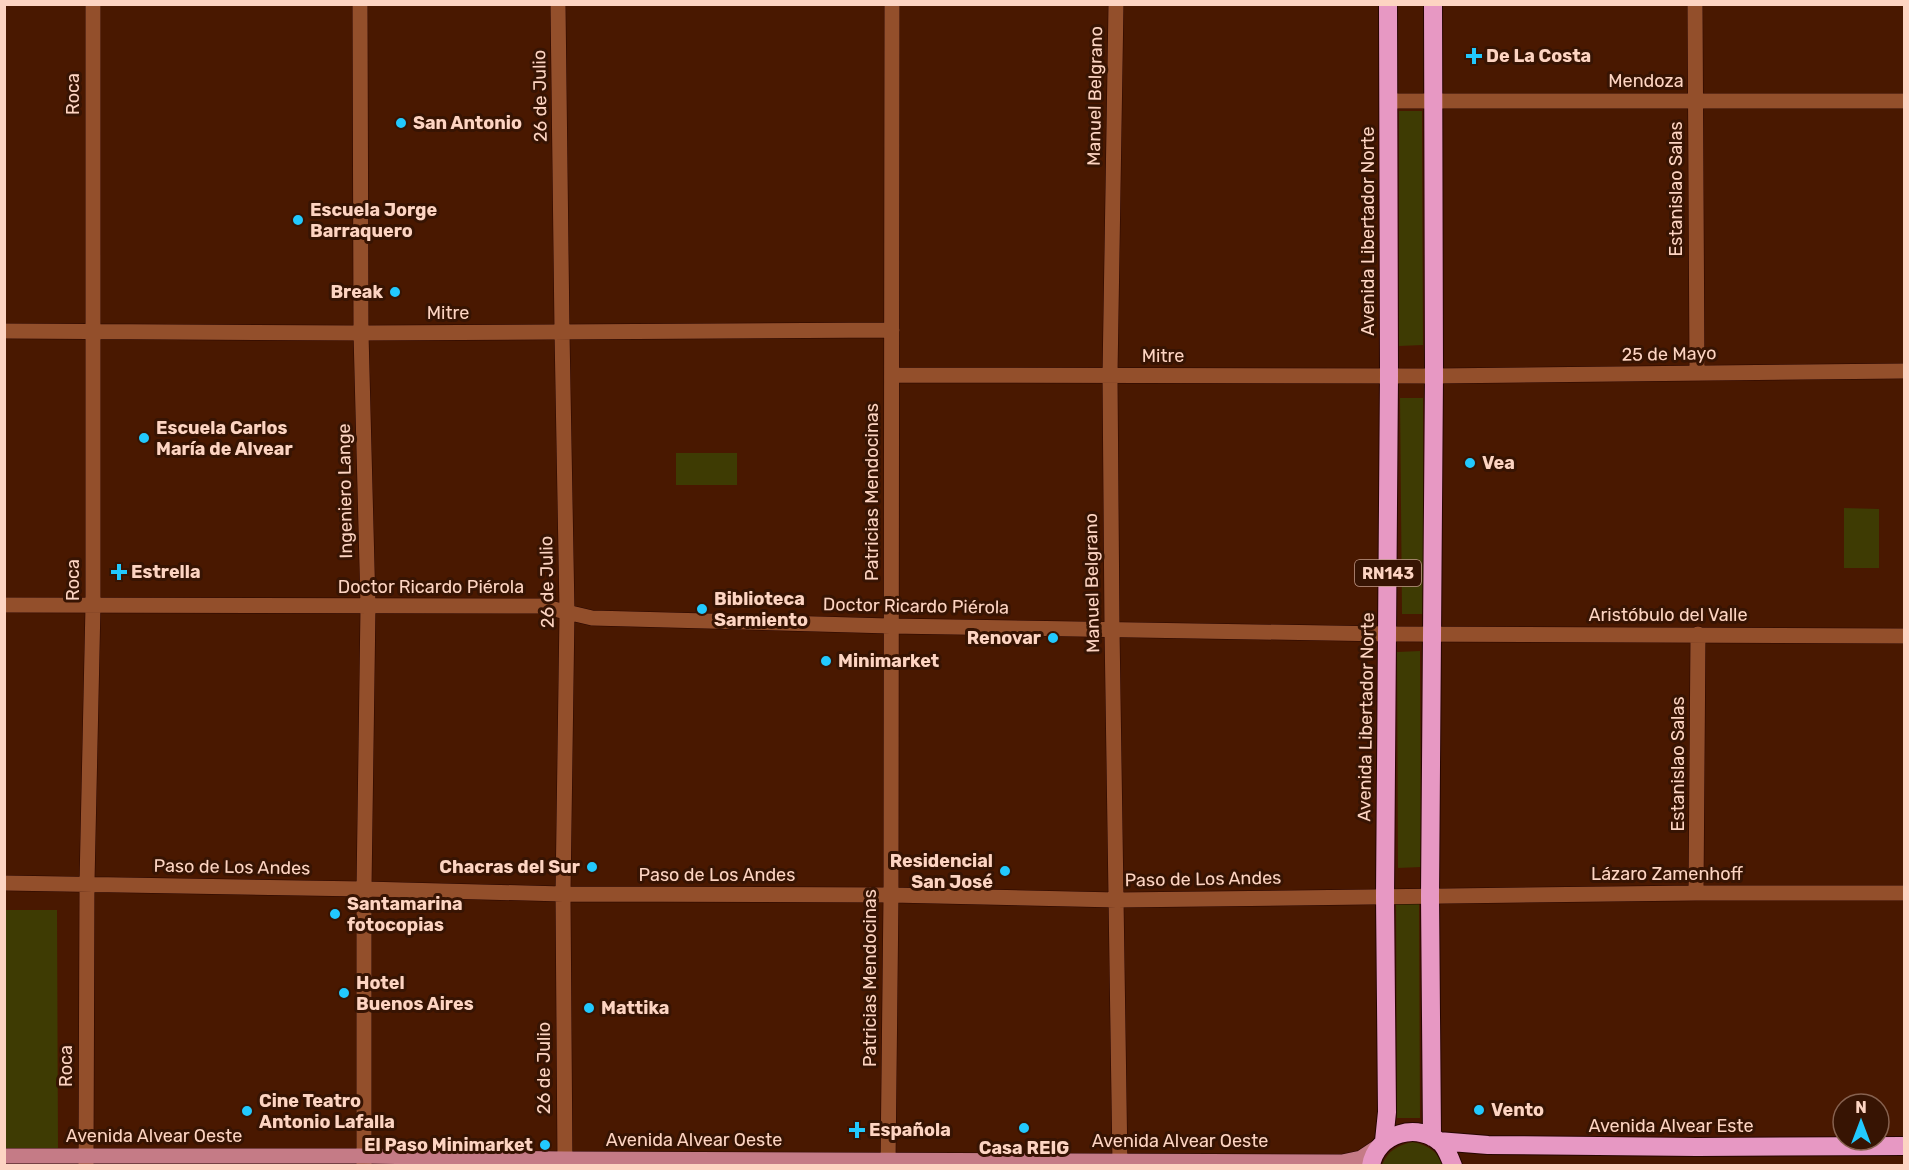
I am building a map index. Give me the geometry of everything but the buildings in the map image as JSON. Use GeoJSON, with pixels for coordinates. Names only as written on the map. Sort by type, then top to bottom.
{"type":"FeatureCollection","features":[{"type":"Feature","properties":{"kind":"highway","name":"Avenida Libertador Norte"},"geometry":{"type":"LineString","coordinates":[[1382,1144],[1387,1112],[1385,896],[1389,375],[1388,4]]}},
{"type":"Feature","properties":{"kind":"highway","name":"RN143"},"geometry":{"type":"LineString","coordinates":[[1433,4],[1434,376],[1430,896],[1435,1139]]}},
{"type":"Feature","properties":{"kind":"highway","name":"Avenida Alvear Este"},"geometry":{"type":"LineString","coordinates":[[1382,1144],[1404,1132],[1418,1132],[1435,1139],[1488,1145],[1698,1148],[1905,1146]]}},
{"type":"Feature","properties":{"kind":"highway"},"geometry":{"type":"LineString","coordinates":[[1435,1139],[1449,1154],[1453,1166]]}},
{"type":"Feature","properties":{"kind":"highway","name":"RN143"},"geometry":{"type":"LineString","coordinates":[[1371,1166],[1382,1144]]}},
{"type":"Feature","properties":{"kind":"main road","name":"Avenida Alvear Oeste"},"geometry":{"type":"LineString","coordinates":[[4,1156],[86,1161],[1342,1162],[1361,1158],[1382,1144]]}},
{"type":"Feature","properties":{"kind":"street","name":"Roca"},"geometry":{"type":"LineString","coordinates":[[86,1161],[87,883],[93,605],[93,4]]}},
{"type":"Feature","properties":{"kind":"street","name":"Ingeniero Lange"},"geometry":{"type":"LineString","coordinates":[[360,4],[361,333],[368,606],[364,889],[364,1161]]}},
{"type":"Feature","properties":{"kind":"street","name":"26 de Julio"},"geometry":{"type":"LineString","coordinates":[[558,4],[567,612],[563,894],[565,1162]]}},
{"type":"Feature","properties":{"kind":"street","name":"Patricias Mendocinas"},"geometry":{"type":"LineString","coordinates":[[888,1163],[891,895],[892,4]]}},
{"type":"Feature","properties":{"kind":"street","name":"Manuel Belgrano"},"geometry":{"type":"LineString","coordinates":[[1116,4],[1110,375],[1120,1163]]}},
{"type":"Feature","properties":{"kind":"street","name":"Estanislao Salas"},"geometry":{"type":"LineString","coordinates":[[1695,4],[1697,373]]}},
{"type":"Feature","properties":{"kind":"street","name":"Mendoza"},"geometry":{"type":"LineString","coordinates":[[1388,101],[1905,101]]}},
{"type":"Feature","properties":{"kind":"street","name":"Mitre"},"geometry":{"type":"LineString","coordinates":[[4,331],[361,333],[892,330]]}},
{"type":"Feature","properties":{"kind":"street","name":"25 de Mayo"},"geometry":{"type":"LineString","coordinates":[[1434,376],[1905,371]]}},
{"type":"Feature","properties":{"kind":"street","name":"Mitre"},"geometry":{"type":"LineString","coordinates":[[892,375],[1434,376]]}},
{"type":"Feature","properties":{"kind":"street","name":"Doctor Ricardo Piérola"},"geometry":{"type":"LineString","coordinates":[[4,605],[541,606],[592,618],[890,626],[1432,633]]}},
{"type":"Feature","properties":{"kind":"street","name":"Aristóbulo del Valle"},"geometry":{"type":"LineString","coordinates":[[1432,633],[1905,636]]}},
{"type":"Feature","properties":{"kind":"street","name":"Estanislao Salas"},"geometry":{"type":"LineString","coordinates":[[1696,893],[1698,634]]}},
{"type":"Feature","properties":{"kind":"street","name":"Paso de Los Andes"},"geometry":{"type":"LineString","coordinates":[[4,883],[563,894],[891,895],[1117,900],[1430,896]]}},
{"type":"Feature","properties":{"kind":"street","name":"Lázaro Zamenhoff"},"geometry":{"type":"LineString","coordinates":[[1430,896],[1905,893]]}},
{"type":"Feature","properties":{"kind":"shaded area"},"geometry":{"type":"Polygon","coordinates":[[[1399,111],[1422,111],[1423,345],[1399,346],[1399,111]]]}},
{"type":"Feature","properties":{"kind":"shaded area"},"geometry":{"type":"Polygon","coordinates":[[[1400,398],[1423,398],[1424,614],[1402,614],[1400,398]]]}},
{"type":"Feature","properties":{"kind":"shaded area"},"geometry":{"type":"Polygon","coordinates":[[[676,453],[737,453],[737,485],[676,485],[676,453]]]}},
{"type":"Feature","properties":{"kind":"shaded area"},"geometry":{"type":"Polygon","coordinates":[[[1844,508],[1879,509],[1879,568],[1844,568],[1844,508]]]}},
{"type":"Feature","properties":{"kind":"shaded area"},"geometry":{"type":"Polygon","coordinates":[[[1420,651],[1421,867],[1398,868],[1397,652],[1420,651]]]}},
{"type":"Feature","properties":{"kind":"shaded area"},"geometry":{"type":"Polygon","coordinates":[[[1396,902],[1419,902],[1420,1118],[1397,1118],[1396,902]]]}},
{"type":"Feature","properties":{"kind":"shaded area"},"geometry":{"type":"Polygon","coordinates":[[[5,910],[57,910],[58,1148],[5,1148],[5,910]]]}},
{"type":"Feature","properties":{"kind":"shaded area"},"geometry":{"type":"Polygon","coordinates":[[[1413,1142],[1431,1149],[1443,1165],[1382,1165],[1394,1149],[1413,1142]]]}},
{"type":"Feature","properties":{"kind":"place","name":"De La Costa"},"geometry":{"type":"Point","coordinates":[1474,56]}},
{"type":"Feature","properties":{"kind":"place","name":"San Antonio"},"geometry":{"type":"Point","coordinates":[401,123]}},
{"type":"Feature","properties":{"kind":"place","name":"Escuela Jorge Barraquero"},"geometry":{"type":"Point","coordinates":[298,220]}},
{"type":"Feature","properties":{"kind":"place","name":"Break"},"geometry":{"type":"Point","coordinates":[395,292]}},
{"type":"Feature","properties":{"kind":"place","name":"Escuela Carlos María de Alvear"},"geometry":{"type":"Point","coordinates":[144,438]}},
{"type":"Feature","properties":{"kind":"place","name":"Vea"},"geometry":{"type":"Point","coordinates":[1470,463]}},
{"type":"Feature","properties":{"kind":"place","name":"Estrella"},"geometry":{"type":"Point","coordinates":[119,572]}},
{"type":"Feature","properties":{"kind":"place","name":"Biblioteca Sarmiento"},"geometry":{"type":"Point","coordinates":[702,609]}},
{"type":"Feature","properties":{"kind":"place","name":"Renovar"},"geometry":{"type":"Point","coordinates":[1053,638]}},
{"type":"Feature","properties":{"kind":"place","name":"Minimarket"},"geometry":{"type":"Point","coordinates":[826,661]}},
{"type":"Feature","properties":{"kind":"place","name":"Chacras del Sur"},"geometry":{"type":"Point","coordinates":[592,867]}},
{"type":"Feature","properties":{"kind":"place","name":"Residencial San José"},"geometry":{"type":"Point","coordinates":[1005,871]}},
{"type":"Feature","properties":{"kind":"place","name":"Santamarina fotocopias"},"geometry":{"type":"Point","coordinates":[335,914]}},
{"type":"Feature","properties":{"kind":"place","name":"Hotel Buenos Aires"},"geometry":{"type":"Point","coordinates":[344,993]}},
{"type":"Feature","properties":{"kind":"place","name":"Mattika"},"geometry":{"type":"Point","coordinates":[589,1008]}},
{"type":"Feature","properties":{"kind":"place","name":"Vento"},"geometry":{"type":"Point","coordinates":[1479,1110]}},
{"type":"Feature","properties":{"kind":"place","name":"Cine Teatro Antonio Lafalla"},"geometry":{"type":"Point","coordinates":[247,1111]}},
{"type":"Feature","properties":{"kind":"place","name":"Casa REIG"},"geometry":{"type":"Point","coordinates":[1024,1128]}},
{"type":"Feature","properties":{"kind":"place","name":"Española"},"geometry":{"type":"Point","coordinates":[857,1130]}},
{"type":"Feature","properties":{"kind":"place","name":"El Paso Minimarket"},"geometry":{"type":"Point","coordinates":[545,1145]}}]}
